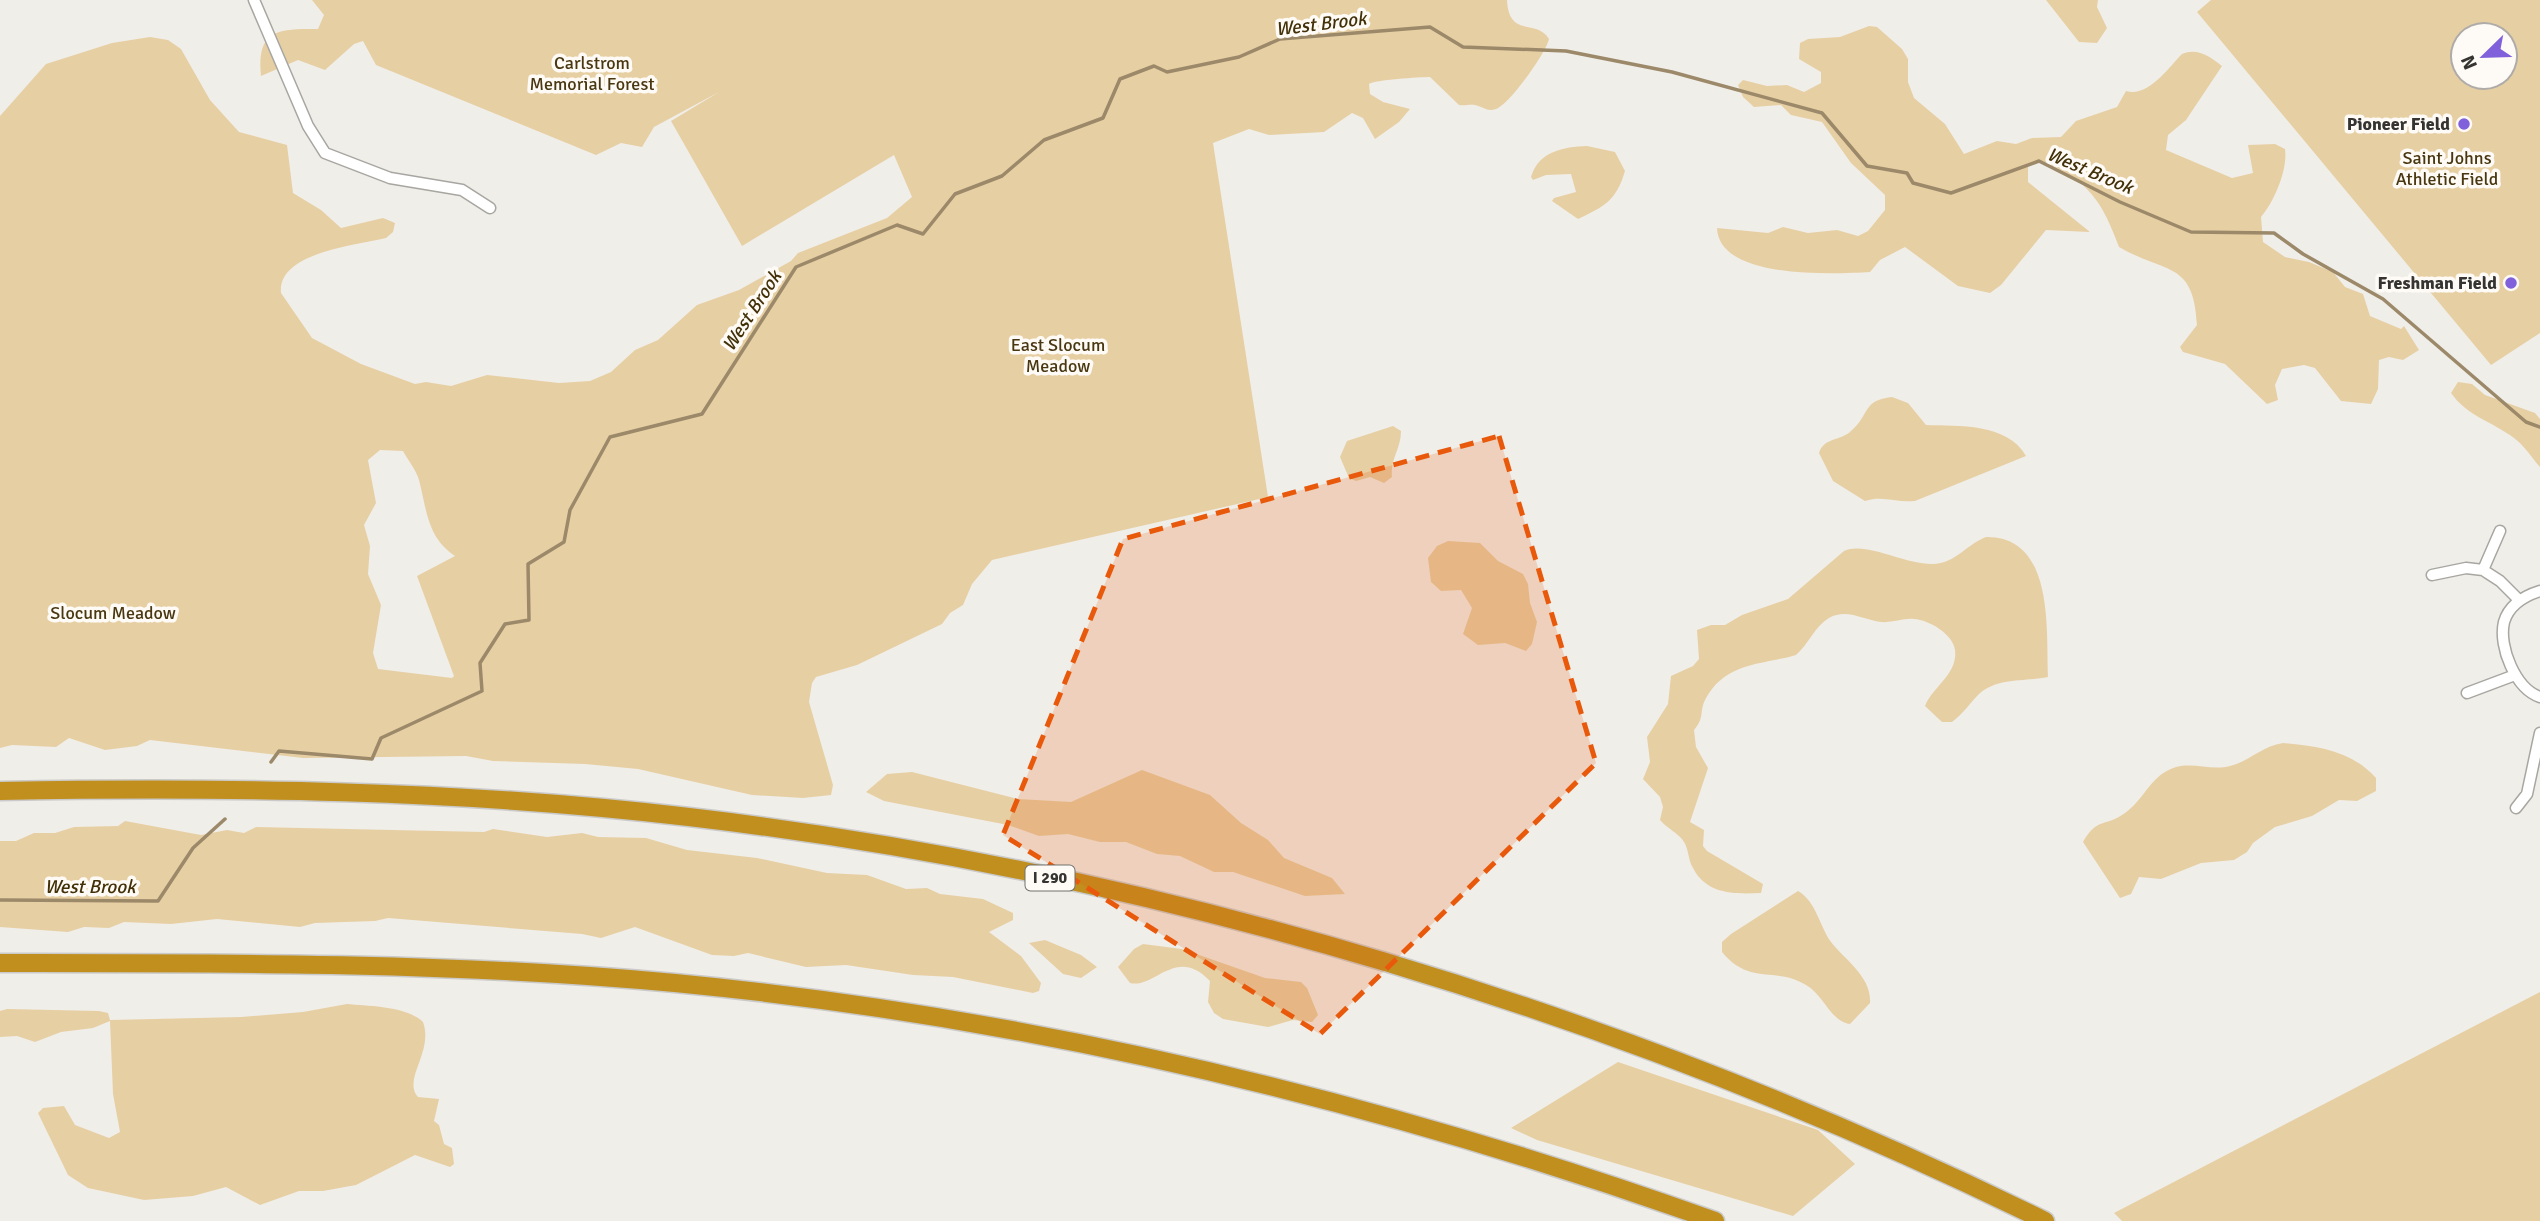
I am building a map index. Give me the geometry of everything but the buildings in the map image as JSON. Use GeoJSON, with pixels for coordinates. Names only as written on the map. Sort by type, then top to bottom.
{"type":"FeatureCollection","features":[{"type":"Feature","properties":{"kind":"highway","name":"I 290"},"geometry":{"type":"LineString","coordinates":[[0,792],[310,791],[546,804],[689,817],[939,855],[1275,931],[1397,966],[1532,1010],[1669,1057],[1828,1120],[2045,1221]]}},
{"type":"Feature","properties":{"kind":"highway"},"geometry":{"type":"LineString","coordinates":[[0,963],[461,968],[675,983],[841,1003],[1044,1036],[1268,1085],[1470,1139],[1715,1221]]}},
{"type":"Feature","properties":{"kind":"street"},"geometry":{"type":"LineString","coordinates":[[254,0],[308,126],[325,153],[390,178],[462,190],[490,208]]}},
{"type":"Feature","properties":{"kind":"street"},"geometry":{"type":"LineString","coordinates":[[2483,570],[2500,531]]}},
{"type":"Feature","properties":{"kind":"street"},"geometry":{"type":"LineString","coordinates":[[2432,575],[2466,568],[2483,570],[2500,581],[2519,600]]}},
{"type":"Feature","properties":{"kind":"street"},"geometry":{"type":"LineString","coordinates":[[2540,591],[2519,600],[2508,615],[2504,631],[2515,675],[2525,689],[2540,697]]}},
{"type":"Feature","properties":{"kind":"street"},"geometry":{"type":"LineString","coordinates":[[2467,693],[2515,675]]}},
{"type":"Feature","properties":{"kind":"street"},"geometry":{"type":"LineString","coordinates":[[2516,808],[2527,794],[2538,758],[2540,733]]}},
{"type":"Feature","properties":{"kind":"highlighted area"},"geometry":{"type":"Polygon","coordinates":[[[1499,436],[1596,763],[1320,1034],[1003,835],[1123,539],[1499,436]]]}},
{"type":"Feature","properties":{"kind":"green space","name":"Slocum Meadow"},"geometry":{"type":"Polygon","coordinates":[[[312,0],[1507,0],[1513,20],[1544,33],[1549,39],[1526,78],[1502,105],[1493,110],[1459,105],[1430,77],[1388,80],[1369,84],[1370,94],[1383,102],[1410,109],[1399,122],[1375,139],[1363,118],[1352,113],[1324,132],[1269,135],[1249,129],[1213,143],[1268,497],[992,560],[972,584],[963,605],[950,613],[942,624],[857,665],[816,677],[812,683],[809,702],[833,785],[831,795],[803,798],[752,795],[638,769],[493,761],[466,756],[303,758],[150,740],[137,746],[105,750],[69,738],[56,747],[12,745],[0,748],[0,116],[46,64],[112,43],[150,37],[168,40],[181,49],[210,100],[239,132],[287,145],[293,193],[321,210],[341,228],[383,218],[395,223],[393,232],[386,238],[339,248],[305,259],[283,279],[281,293],[312,338],[361,364],[415,384],[426,382],[451,386],[487,375],[559,383],[590,381],[611,372],[635,350],[658,340],[697,305],[739,290],[791,261],[798,253],[887,218],[912,197],[894,155],[742,246],[671,121],[719,92],[654,127],[642,147],[621,143],[596,155],[376,65],[363,41],[354,44],[325,70],[298,60],[261,76],[262,48],[267,40],[282,31],[318,29],[324,15],[312,0]],[[380,450],[368,460],[376,503],[364,525],[370,546],[368,574],[381,605],[373,653],[378,669],[452,678],[454,676],[417,576],[455,556],[433,532],[418,476],[403,451],[380,450]]]}},
{"type":"Feature","properties":{"kind":"green space"},"geometry":{"type":"Polygon","coordinates":[[[2046,0],[2098,0],[2097,7],[2107,28],[2097,43],[2079,42],[2046,0]]]}},
{"type":"Feature","properties":{"kind":"green space","name":"Saint Johns Athletic Field"},"geometry":{"type":"Polygon","coordinates":[[[2211,0],[2540,0],[2540,333],[2491,365],[2197,12],[2211,0]]]}},
{"type":"Feature","properties":{"kind":"green space"},"geometry":{"type":"Polygon","coordinates":[[[1869,26],[1877,27],[1902,49],[1908,59],[1908,82],[1914,98],[1945,124],[1964,154],[1997,141],[2016,144],[2032,138],[2061,137],[2076,121],[2117,107],[2126,91],[2134,92],[2150,86],[2182,54],[2198,52],[2208,56],[2222,66],[2186,120],[2168,135],[2166,150],[2232,178],[2253,173],[2248,145],[2275,144],[2285,149],[2279,185],[2261,217],[2263,242],[2285,257],[2309,262],[2333,272],[2345,287],[2363,294],[2370,316],[2401,329],[2404,326],[2419,350],[2403,360],[2389,357],[2379,360],[2378,389],[2371,404],[2341,401],[2315,368],[2304,365],[2282,369],[2275,385],[2278,400],[2267,404],[2225,364],[2183,352],[2180,347],[2197,325],[2195,304],[2183,279],[2163,266],[2119,247],[2100,205],[2092,194],[2071,176],[2042,161],[2028,166],[2028,182],[2090,232],[2046,230],[2001,285],[1990,293],[1958,286],[1905,247],[1880,260],[1870,272],[1806,273],[1757,265],[1737,257],[1723,245],[1717,228],[1768,233],[1783,227],[1808,233],[1837,230],[1858,236],[1868,231],[1885,210],[1885,195],[1851,163],[1822,122],[1791,115],[1781,105],[1754,107],[1743,97],[1738,85],[1743,80],[1767,86],[1787,85],[1804,92],[1821,83],[1821,72],[1799,59],[1800,43],[1808,39],[1840,37],[1869,26]]]}},
{"type":"Feature","properties":{"kind":"green space"},"geometry":{"type":"Polygon","coordinates":[[[1587,146],[1615,152],[1625,171],[1613,196],[1578,219],[1552,201],[1554,198],[1576,192],[1571,174],[1546,175],[1533,180],[1531,177],[1540,161],[1553,152],[1587,146]]]}},
{"type":"Feature","properties":{"kind":"green space"},"geometry":{"type":"Polygon","coordinates":[[[2458,382],[2472,384],[2485,395],[2535,413],[2540,419],[2540,467],[2518,441],[2457,401],[2451,393],[2458,382]]]}},
{"type":"Feature","properties":{"kind":"green space"},"geometry":{"type":"Polygon","coordinates":[[[1892,397],[1908,403],[1926,425],[1981,428],[1995,432],[2018,445],[2026,456],[1915,501],[1865,501],[1833,481],[1819,453],[1825,444],[1851,431],[1876,401],[1892,397]]]}},
{"type":"Feature","properties":{"kind":"green space"},"geometry":{"type":"Polygon","coordinates":[[[1393,426],[1401,431],[1392,477],[1384,483],[1370,477],[1356,481],[1349,478],[1340,457],[1347,441],[1393,426]]]}},
{"type":"Feature","properties":{"kind":"green space"},"geometry":{"type":"Polygon","coordinates":[[[1986,537],[2008,541],[2025,552],[2035,569],[2046,612],[2048,677],[1995,685],[1979,694],[1952,722],[1942,722],[1925,706],[1953,666],[1955,650],[1945,633],[1920,620],[1881,622],[1842,614],[1824,621],[1796,655],[1734,671],[1713,687],[1703,704],[1700,722],[1694,730],[1696,747],[1708,768],[1690,822],[1704,830],[1703,846],[1707,851],[1763,884],[1761,893],[1741,893],[1722,891],[1706,883],[1693,868],[1682,839],[1660,820],[1663,807],[1660,797],[1643,779],[1650,762],[1647,737],[1668,704],[1671,676],[1693,666],[1699,659],[1697,630],[1711,625],[1725,625],[1742,615],[1788,599],[1844,551],[1864,549],[1934,564],[1955,557],[1986,537]]]}},
{"type":"Feature","properties":{"kind":"green space"},"geometry":{"type":"Polygon","coordinates":[[[1448,541],[1480,543],[1498,561],[1523,574],[1537,622],[1532,644],[1526,651],[1505,643],[1478,645],[1463,634],[1472,608],[1461,590],[1441,591],[1431,582],[1428,558],[1437,546],[1448,541]]]}},
{"type":"Feature","properties":{"kind":"green space"},"geometry":{"type":"Polygon","coordinates":[[[2283,743],[2321,748],[2345,756],[2367,769],[2376,778],[2376,791],[2357,801],[2339,800],[2312,816],[2275,827],[2234,860],[2201,863],[2161,879],[2139,877],[2131,894],[2120,898],[2083,842],[2093,829],[2125,813],[2154,781],[2167,771],[2190,765],[2216,768],[2230,766],[2283,743]]]}},
{"type":"Feature","properties":{"kind":"green space"},"geometry":{"type":"Polygon","coordinates":[[[1142,770],[1210,795],[1241,823],[1268,840],[1284,858],[1332,878],[1345,894],[1305,896],[1233,872],[1214,872],[1180,856],[1157,854],[1126,842],[1100,842],[1068,834],[1039,836],[1008,825],[884,801],[866,792],[887,774],[912,772],[1018,799],[1071,802],[1142,770]]]}},
{"type":"Feature","properties":{"kind":"green space"},"geometry":{"type":"Polygon","coordinates":[[[125,821],[201,835],[227,830],[244,833],[256,827],[484,832],[493,829],[547,837],[582,833],[598,837],[646,838],[687,850],[757,858],[827,873],[867,875],[906,889],[927,888],[940,894],[983,899],[1013,913],[1013,920],[989,932],[1021,956],[1041,983],[1039,991],[1033,993],[953,977],[913,975],[846,965],[806,967],[748,953],[734,956],[712,955],[635,927],[601,938],[582,934],[388,918],[375,921],[315,923],[300,927],[217,919],[171,924],[124,922],[109,928],[84,927],[68,932],[0,927],[0,841],[16,841],[34,833],[55,833],[74,827],[118,826],[125,821]]]}},
{"type":"Feature","properties":{"kind":"green space"},"geometry":{"type":"Polygon","coordinates":[[[1798,891],[1809,901],[1831,942],[1867,985],[1870,1003],[1850,1024],[1832,1013],[1806,985],[1784,977],[1743,969],[1722,952],[1722,942],[1731,934],[1798,891]]]}},
{"type":"Feature","properties":{"kind":"green space"},"geometry":{"type":"Polygon","coordinates":[[[1045,940],[1081,955],[1097,967],[1081,978],[1063,974],[1029,943],[1045,940]]]}},
{"type":"Feature","properties":{"kind":"green space"},"geometry":{"type":"Polygon","coordinates":[[[1143,944],[1182,949],[1265,978],[1301,982],[1307,988],[1318,1015],[1312,1022],[1293,1020],[1268,1027],[1223,1019],[1214,1013],[1208,1002],[1210,981],[1198,971],[1187,967],[1176,967],[1148,980],[1130,983],[1118,967],[1134,949],[1143,944]]]}},
{"type":"Feature","properties":{"kind":"green space"},"geometry":{"type":"Polygon","coordinates":[[[2540,992],[2540,1221],[2122,1221],[2114,1213],[2540,992]]]}},
{"type":"Feature","properties":{"kind":"green space"},"geometry":{"type":"Polygon","coordinates":[[[347,1004],[397,1010],[423,1022],[425,1044],[415,1073],[414,1090],[418,1097],[439,1099],[434,1121],[439,1125],[444,1144],[452,1148],[454,1164],[450,1167],[415,1155],[356,1185],[323,1191],[299,1191],[260,1205],[226,1187],[193,1196],[144,1200],[88,1188],[68,1175],[38,1113],[43,1108],[64,1106],[75,1125],[109,1138],[120,1132],[113,1094],[110,1021],[93,1028],[61,1032],[35,1042],[17,1036],[0,1037],[0,1011],[7,1009],[99,1011],[108,1013],[110,1020],[241,1017],[303,1012],[347,1004]]]}},
{"type":"Feature","properties":{"kind":"green space"},"geometry":{"type":"Polygon","coordinates":[[[1618,1062],[1818,1130],[1855,1164],[1793,1216],[1537,1140],[1511,1128],[1618,1062]]]}},
{"type":"Feature","properties":{"kind":"waterway","name":"West Brook"},"geometry":{"type":"LineString","coordinates":[[271,762],[279,751],[372,759],[381,738],[482,691],[480,663],[505,624],[529,620],[528,564],[564,542],[570,510],[610,437],[702,414],[796,267],[897,225],[923,234],[955,194],[1002,176],[1044,140],[1103,118],[1120,79],[1154,66],[1167,72],[1239,57],[1280,39],[1430,27],[1463,47],[1566,51],[1672,72],[1822,113],[1867,166],[1907,173],[1913,183],[1951,193],[2039,161],[2120,202],[2191,232],[2274,233],[2303,254],[2383,299],[2526,422],[2540,427]]}},
{"type":"Feature","properties":{"kind":"waterway","name":"West Brook"},"geometry":{"type":"LineString","coordinates":[[0,900],[158,901],[193,848],[225,819]]}},
{"type":"Feature","properties":{"kind":"place","name":"Pioneer Field"},"geometry":{"type":"Point","coordinates":[2464,124]}},
{"type":"Feature","properties":{"kind":"place","name":"Freshman Field"},"geometry":{"type":"Point","coordinates":[2511,283]}},
{"type":"Feature","properties":{"kind":"park label","name":"Carlstrom Memorial Forest"},"geometry":{"type":"Point","coordinates":[592,73]}},
{"type":"Feature","properties":{"kind":"park label","name":"East Slocum Meadow"},"geometry":{"type":"Point","coordinates":[1058,355]}}]}
